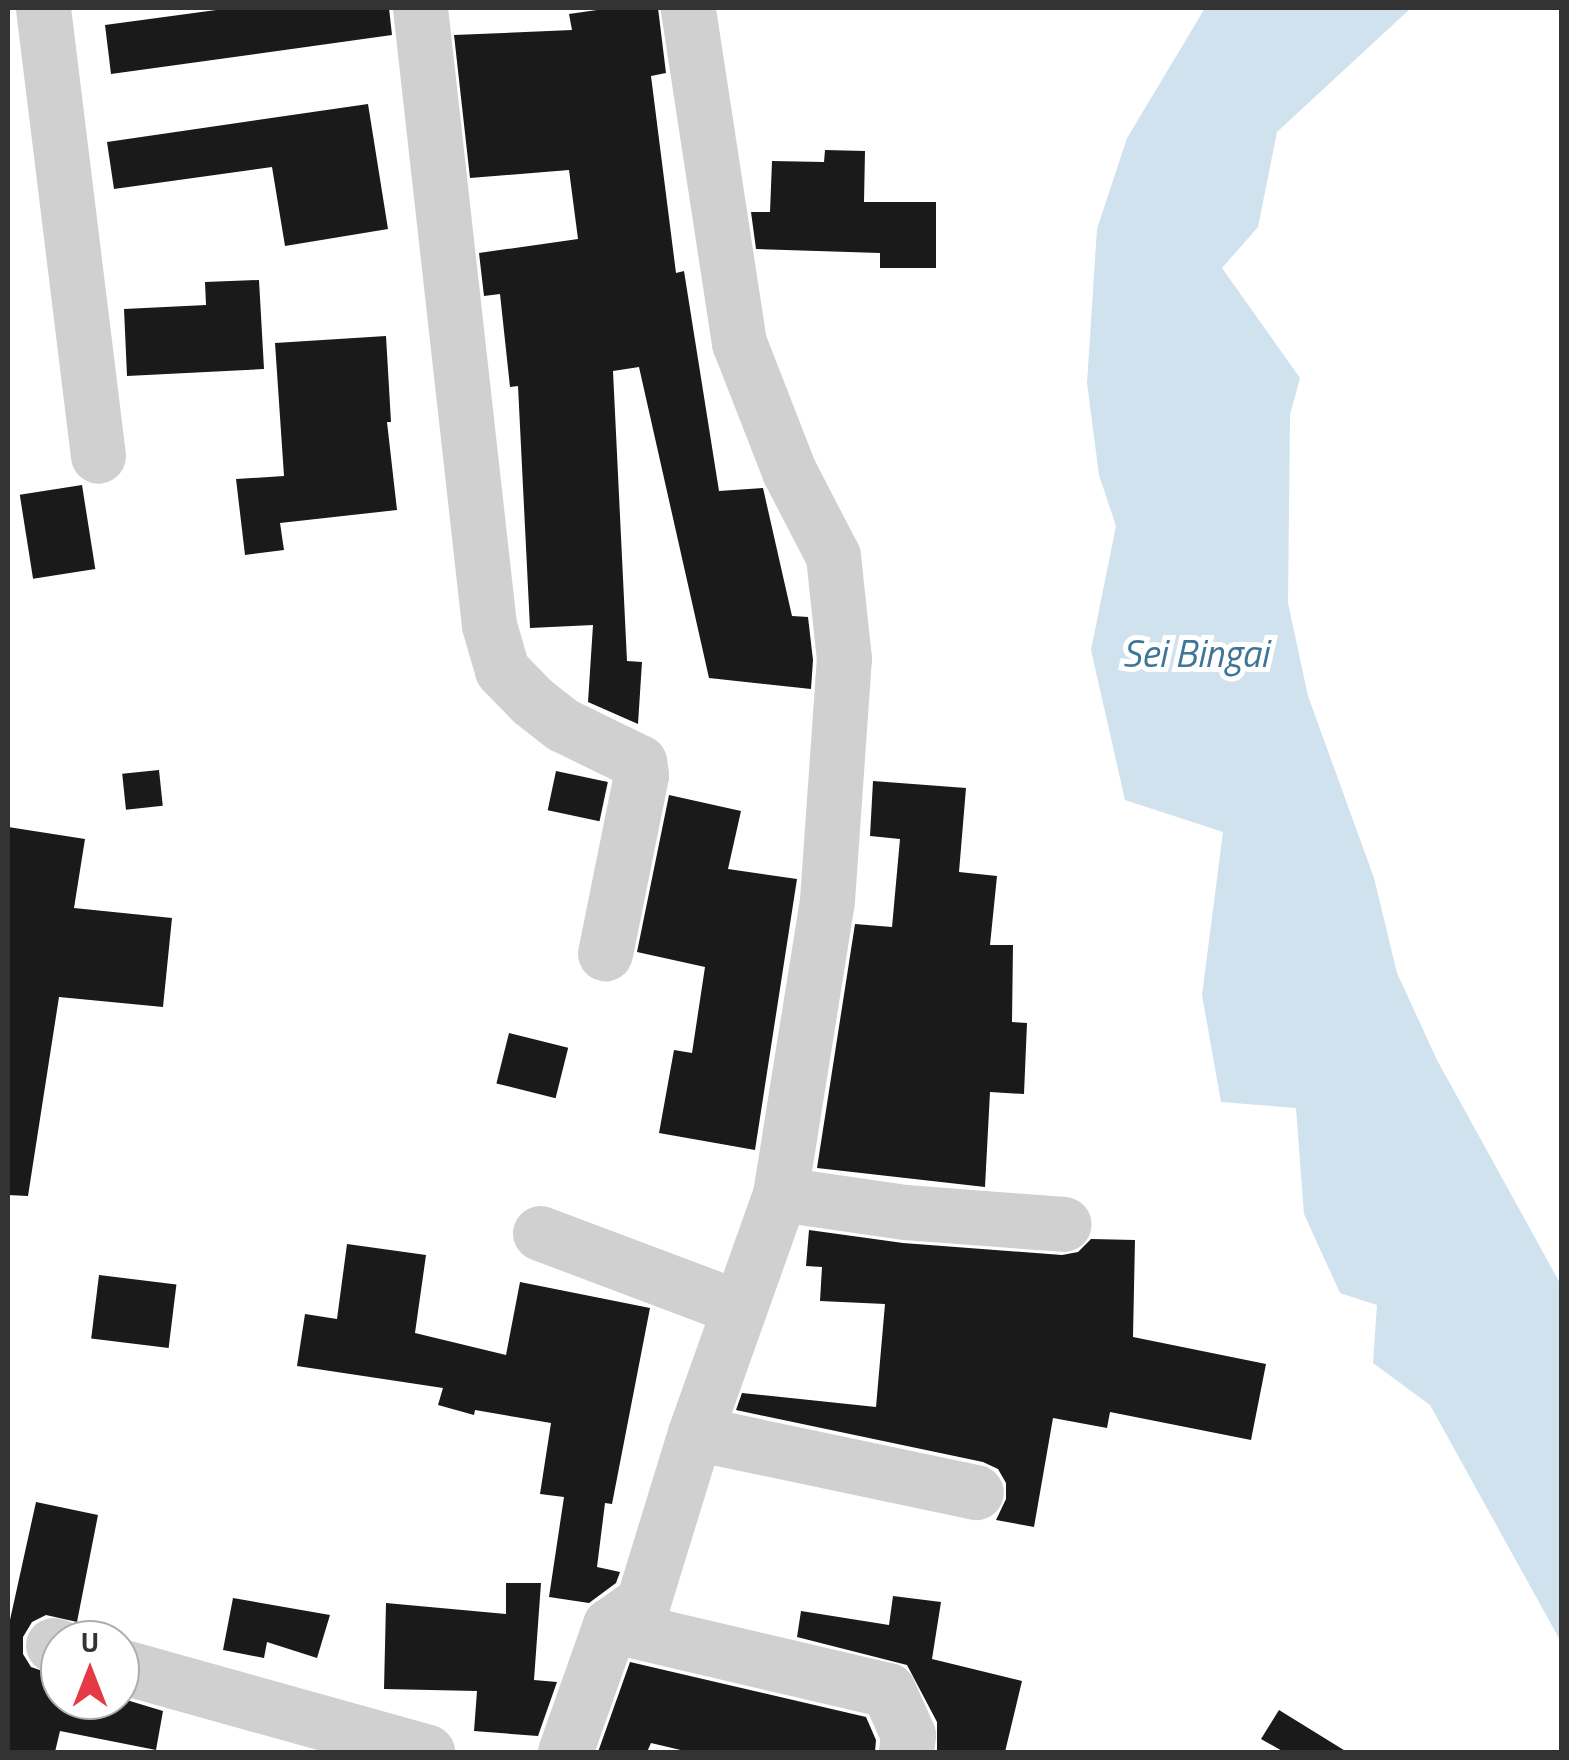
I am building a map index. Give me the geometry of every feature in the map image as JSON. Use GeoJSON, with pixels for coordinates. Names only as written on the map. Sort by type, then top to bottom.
{"type":"FeatureCollection","features":[{"type":"Feature","properties":{"kind":"street"},"geometry":{"type":"LineString","coordinates":[[43,8],[98,456]]}},
{"type":"Feature","properties":{"kind":"street"},"geometry":{"type":"LineString","coordinates":[[420,8],[488,625],[502,670],[563,725],[639,762],[641,775],[605,953]]}},
{"type":"Feature","properties":{"kind":"street"},"geometry":{"type":"LineString","coordinates":[[565,1752],[610,1625],[643,1602],[694,1433],[780,1194],[826,900],[844,659],[833,556],[789,471],[739,343],[688,8]]}},
{"type":"Feature","properties":{"kind":"street"},"geometry":{"type":"LineString","coordinates":[[780,1194],[905,1212],[1064,1224]]}},
{"type":"Feature","properties":{"kind":"street"},"geometry":{"type":"LineString","coordinates":[[540,1234],[737,1307]]}},
{"type":"Feature","properties":{"kind":"street"},"geometry":{"type":"LineString","coordinates":[[694,1433],[976,1492]]}},
{"type":"Feature","properties":{"kind":"street"},"geometry":{"type":"LineString","coordinates":[[610,1625],[888,1690],[908,1735],[906,1752]]}},
{"type":"Feature","properties":{"kind":"street"},"geometry":{"type":"LineString","coordinates":[[140,1672],[427,1752]]}},
{"type":"Feature","properties":{"kind":"water","name":"Sei Bingai"},"geometry":{"type":"Polygon","coordinates":[[[1205,8],[1411,8],[1277,132],[1258,227],[1222,268],[1300,378],[1290,415],[1288,603],[1308,696],[1374,878],[1397,973],[1437,1060],[1561,1285],[1561,1642],[1430,1405],[1373,1363],[1377,1305],[1340,1293],[1304,1214],[1296,1108],[1221,1102],[1202,995],[1223,832],[1125,800],[1091,650],[1116,526],[1099,475],[1087,383],[1097,229],[1127,138],[1205,8]]]}},
{"type":"Feature","properties":{"kind":"building"},"geometry":{"type":"Polygon","coordinates":[[[231,8],[389,8],[392,35],[111,74],[105,25],[231,8]]]}},
{"type":"Feature","properties":{"kind":"building"},"geometry":{"type":"Polygon","coordinates":[[[611,8],[658,8],[666,73],[651,76],[676,273],[684,271],[719,491],[763,488],[792,616],[808,617],[813,660],[811,689],[709,678],[639,367],[613,371],[627,661],[642,662],[638,724],[588,702],[593,625],[530,628],[518,386],[510,387],[500,294],[484,296],[479,253],[578,239],[569,170],[470,178],[454,35],[572,30],[569,14],[611,8]]]}},
{"type":"Feature","properties":{"kind":"building"},"geometry":{"type":"Polygon","coordinates":[[[368,104],[388,229],[285,246],[272,167],[114,189],[107,142],[368,104]]]}},
{"type":"Feature","properties":{"kind":"building"},"geometry":{"type":"Polygon","coordinates":[[[825,150],[865,151],[864,202],[936,202],[936,268],[880,268],[880,253],[756,249],[751,212],[770,212],[772,161],[824,162],[825,150]]]}},
{"type":"Feature","properties":{"kind":"building"},"geometry":{"type":"Polygon","coordinates":[[[259,280],[264,369],[127,376],[124,309],[206,305],[205,282],[259,280]]]}},
{"type":"Feature","properties":{"kind":"building"},"geometry":{"type":"Polygon","coordinates":[[[386,336],[391,422],[387,422],[397,510],[280,523],[284,550],[245,555],[236,479],[284,476],[275,343],[386,336]]]}},
{"type":"Feature","properties":{"kind":"building"},"geometry":{"type":"Polygon","coordinates":[[[82,485],[95,569],[33,579],[20,495],[82,485]]]}},
{"type":"Feature","properties":{"kind":"building"},"geometry":{"type":"Polygon","coordinates":[[[159,770],[163,806],[126,810],[122,774],[159,770]]]}},
{"type":"Feature","properties":{"kind":"building"},"geometry":{"type":"Polygon","coordinates":[[[556,771],[608,782],[600,821],[548,810],[556,771]]]}},
{"type":"Feature","properties":{"kind":"building"},"geometry":{"type":"Polygon","coordinates":[[[873,781],[966,788],[959,872],[997,876],[990,945],[1013,945],[1012,1022],[1027,1023],[1024,1094],[990,1092],[985,1187],[817,1168],[855,924],[892,927],[900,839],[870,836],[873,781]]]}},
{"type":"Feature","properties":{"kind":"building"},"geometry":{"type":"Polygon","coordinates":[[[669,795],[741,811],[728,869],[797,879],[755,1150],[659,1133],[674,1050],[692,1053],[705,967],[637,952],[669,795]]]}},
{"type":"Feature","properties":{"kind":"building"},"geometry":{"type":"Polygon","coordinates":[[[8,827],[85,839],[74,908],[172,918],[163,1007],[59,997],[28,1196],[8,1195],[8,827]]]}},
{"type":"Feature","properties":{"kind":"building"},"geometry":{"type":"Polygon","coordinates":[[[509,1033],[568,1048],[556,1098],[496,1083],[509,1033]]]}},
{"type":"Feature","properties":{"kind":"building"},"geometry":{"type":"Polygon","coordinates":[[[809,1230],[903,1243],[1062,1255],[1078,1252],[1091,1239],[1135,1240],[1133,1337],[1266,1364],[1251,1440],[1110,1412],[1107,1428],[1053,1418],[1034,1527],[996,1520],[1006,1499],[1006,1483],[998,1469],[983,1462],[736,1410],[742,1393],[876,1407],[885,1304],[820,1301],[822,1267],[806,1266],[809,1230]]]}},
{"type":"Feature","properties":{"kind":"building"},"geometry":{"type":"Polygon","coordinates":[[[347,1244],[426,1255],[415,1333],[506,1355],[520,1282],[650,1308],[612,1504],[605,1503],[597,1567],[620,1572],[616,1583],[589,1603],[549,1597],[564,1497],[540,1494],[551,1423],[475,1410],[474,1415],[438,1405],[443,1388],[297,1366],[305,1314],[337,1319],[347,1244]]]}},
{"type":"Feature","properties":{"kind":"building"},"geometry":{"type":"Polygon","coordinates":[[[99,1275],[176,1285],[169,1348],[91,1339],[99,1275]]]}},
{"type":"Feature","properties":{"kind":"building"},"geometry":{"type":"Polygon","coordinates":[[[36,1502],[98,1515],[77,1620],[46,1615],[32,1622],[23,1637],[23,1654],[31,1667],[40,1670],[40,1720],[140,1720],[140,1704],[163,1711],[156,1750],[60,1731],[55,1752],[8,1752],[8,1629],[36,1502]]]}},
{"type":"Feature","properties":{"kind":"building"},"geometry":{"type":"Polygon","coordinates":[[[506,1583],[541,1583],[534,1680],[557,1682],[538,1736],[474,1731],[477,1691],[384,1689],[386,1603],[506,1614],[506,1583]]]}},
{"type":"Feature","properties":{"kind":"building"},"geometry":{"type":"Polygon","coordinates":[[[893,1596],[941,1602],[932,1659],[1022,1681],[1005,1752],[937,1752],[937,1722],[907,1665],[797,1637],[801,1611],[889,1625],[893,1596]]]}},
{"type":"Feature","properties":{"kind":"building"},"geometry":{"type":"Polygon","coordinates":[[[233,1598],[330,1615],[317,1658],[267,1642],[264,1658],[223,1650],[233,1598]]]}},
{"type":"Feature","properties":{"kind":"building"},"geometry":{"type":"Polygon","coordinates":[[[630,1662],[866,1717],[876,1740],[875,1752],[689,1752],[651,1743],[647,1752],[598,1752],[630,1662]]]}},
{"type":"Feature","properties":{"kind":"building"},"geometry":{"type":"Polygon","coordinates":[[[1279,1710],[1347,1752],[1284,1752],[1261,1739],[1279,1710]]]}}]}
